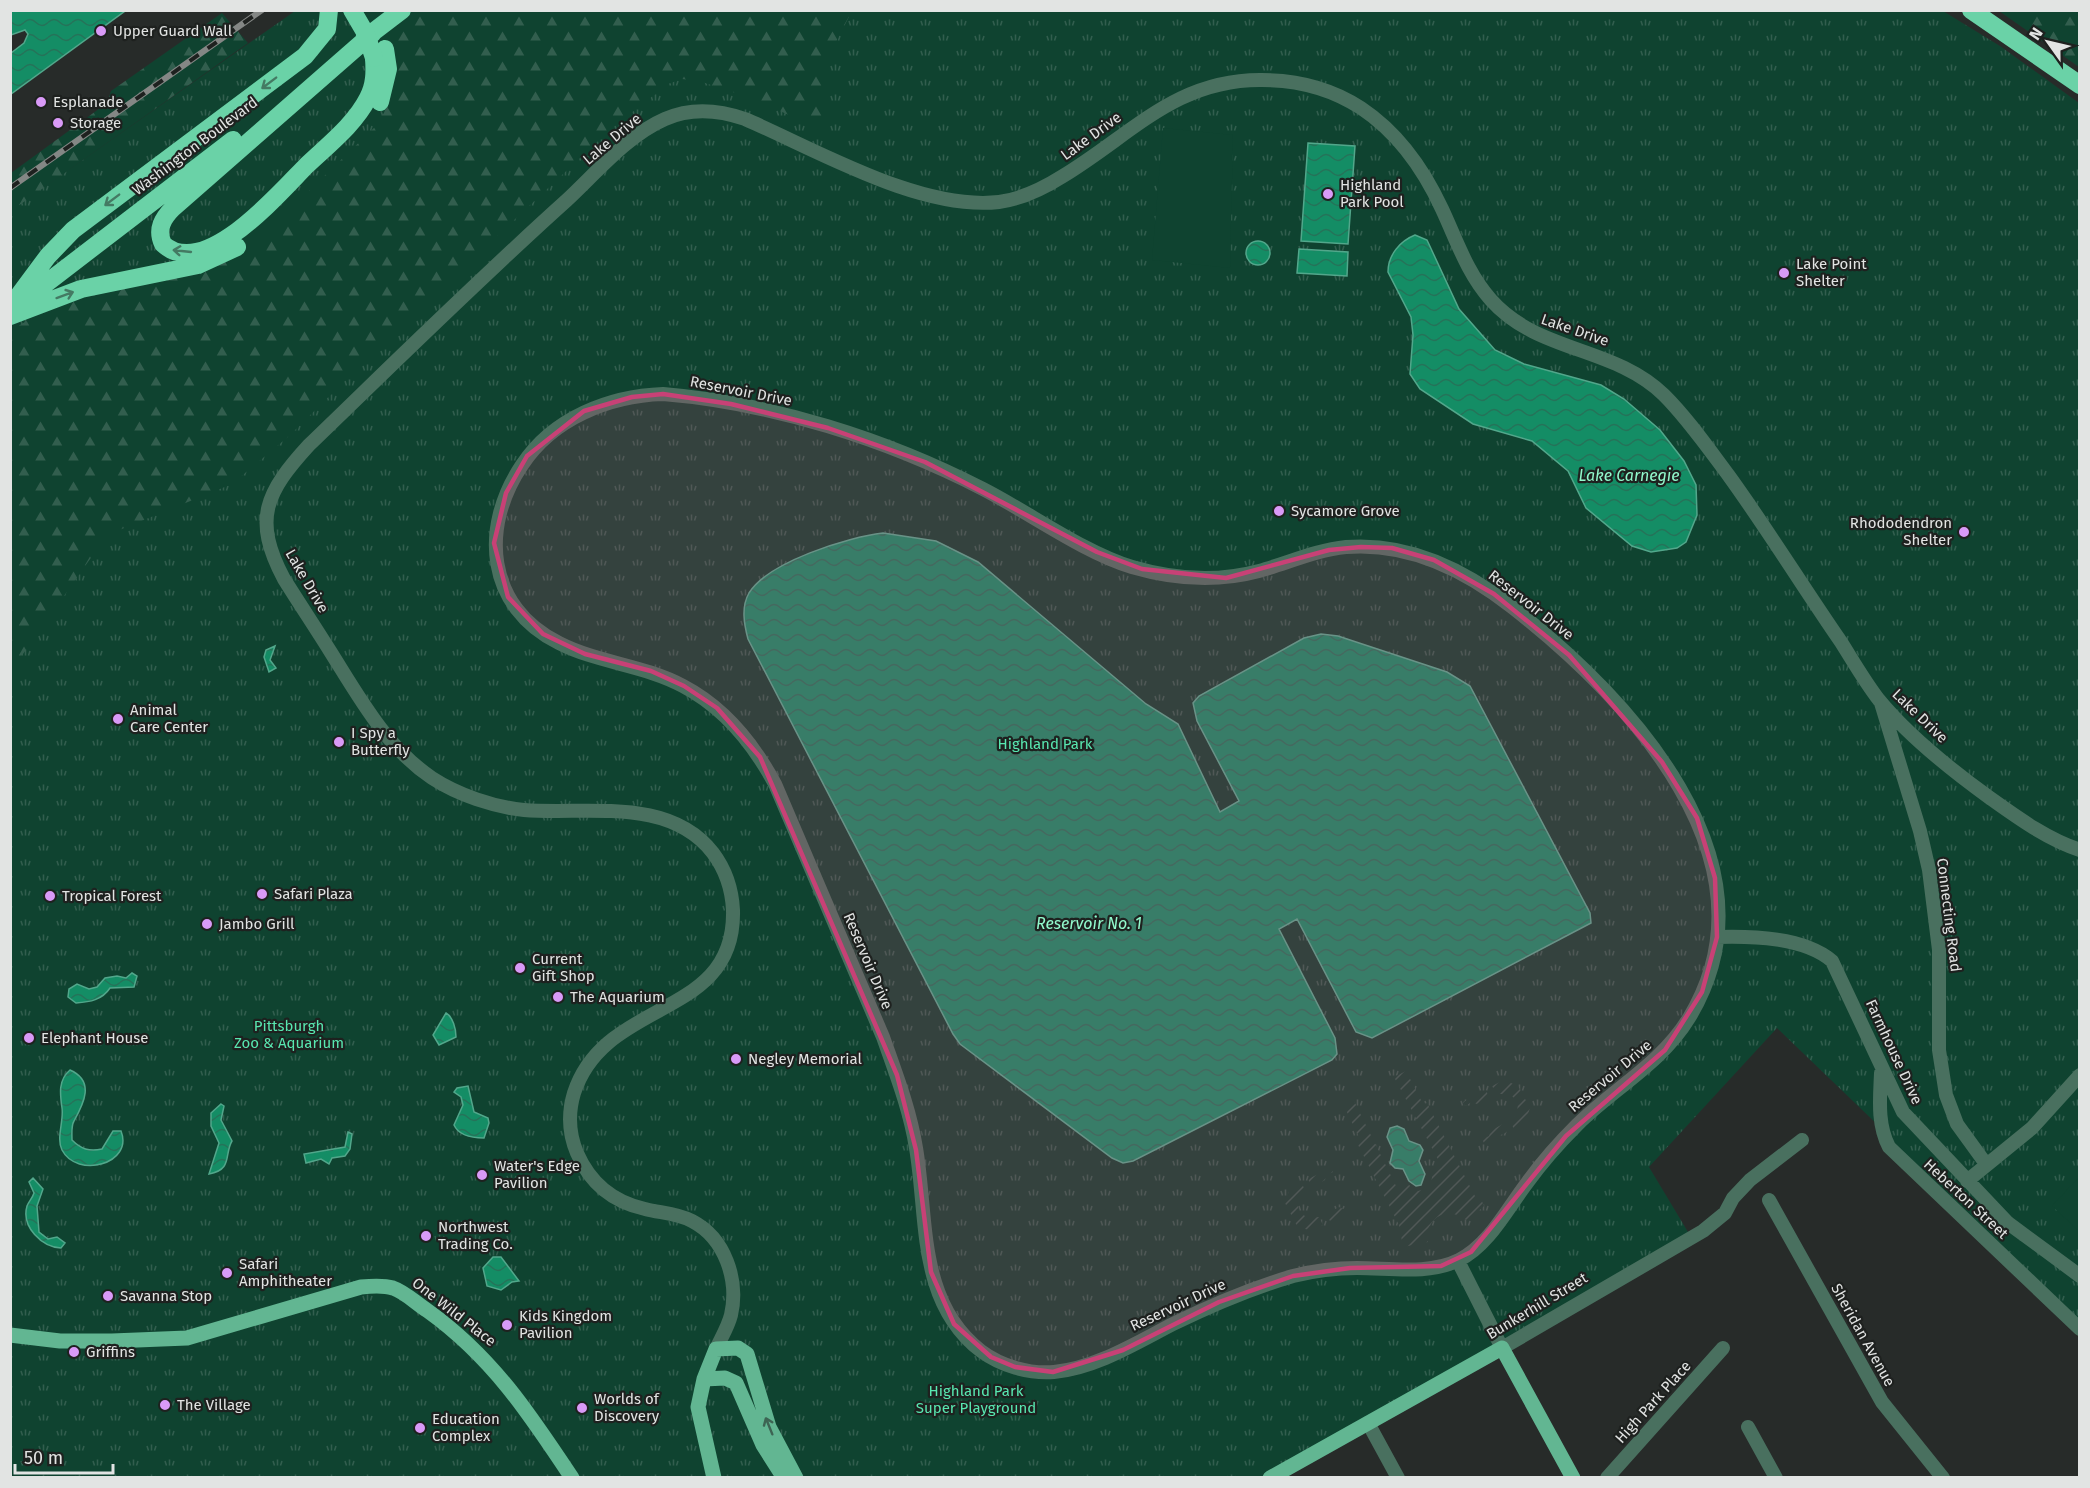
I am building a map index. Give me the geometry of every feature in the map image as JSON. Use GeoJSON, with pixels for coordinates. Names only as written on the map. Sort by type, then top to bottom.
{"type":"FeatureCollection","features":[{"type":"Feature","properties":{"kind":"highway"},"geometry":{"type":"LineString","coordinates":[[10,306],[48,256],[73,230],[295,64],[314,46],[327,29],[329,10]]}},
{"type":"Feature","properties":{"kind":"highway"},"geometry":{"type":"LineString","coordinates":[[352,10],[366,34],[380,53],[374,80],[360,111],[246,224],[225,240],[195,252],[175,251],[163,244],[159,235],[161,223],[173,208],[373,33]]}},
{"type":"Feature","properties":{"kind":"highway"},"geometry":{"type":"LineString","coordinates":[[10,316],[81,289],[198,265],[242,243],[370,118],[380,101],[387,78],[363,10]]}},
{"type":"Feature","properties":{"kind":"highway","name":"Washington Boulevard"},"geometry":{"type":"LineString","coordinates":[[10,311],[402,10]]}},
{"type":"Feature","properties":{"kind":"highway"},"geometry":{"type":"LineString","coordinates":[[1971,10],[2079,86]]}},
{"type":"Feature","properties":{"kind":"main road","name":"One Wild Place"},"geometry":{"type":"LineString","coordinates":[[10,1335],[60,1341],[167,1340],[208,1333],[361,1287],[394,1288],[437,1318],[475,1349],[517,1396],[572,1478]]}},
{"type":"Feature","properties":{"kind":"main road"},"geometry":{"type":"LineString","coordinates":[[714,1478],[699,1420],[698,1407],[704,1380],[716,1349],[738,1347],[747,1354],[769,1427],[796,1478]]}},
{"type":"Feature","properties":{"kind":"main road"},"geometry":{"type":"LineString","coordinates":[[1502,1348],[1573,1478]]}},
{"type":"Feature","properties":{"kind":"main road","name":"Bunkerhill Street"},"geometry":{"type":"LineString","coordinates":[[1270,1478],[1502,1348]]}},
{"type":"Feature","properties":{"kind":"main road"},"geometry":{"type":"LineString","coordinates":[[704,1380],[726,1378],[736,1383],[763,1445],[784,1478]]}},
{"type":"Feature","properties":{"kind":"street","name":"Lake Drive"},"geometry":{"type":"LineString","coordinates":[[716,1349],[731,1315],[730,1269],[725,1254],[705,1230],[692,1221],[628,1204],[603,1189],[592,1179],[578,1155],[570,1120],[571,1102],[578,1083],[593,1056],[623,1029],[690,995],[717,966],[726,950],[733,910],[721,865],[704,842],[675,823],[636,813],[506,808],[462,794],[420,770],[400,752],[377,724],[284,579],[273,559],[266,526],[267,510],[280,477],[309,445],[554,211],[636,137],[665,119],[691,112],[724,112],[746,119],[905,188],[943,198],[987,203],[1005,201],[1044,187],[1080,166],[1158,108],[1201,89],[1227,82],[1274,80],[1299,83],[1347,100],[1380,122],[1412,158],[1440,205],[1466,265],[1502,312],[1527,330],[1545,339],[1606,358],[1638,373],[1680,412],[1744,498],[1880,701],[1974,787],[2044,835],[2079,850]]}},
{"type":"Feature","properties":{"kind":"street","name":"Reservoir Drive"},"geometry":{"type":"LineString","coordinates":[[647,395],[691,397],[772,413],[828,428],[893,450],[984,489],[1097,552],[1142,569],[1197,577],[1226,578],[1329,550],[1353,547],[1392,548],[1434,560],[1494,594],[1569,656],[1615,704],[1662,762],[1690,804],[1707,845],[1718,910],[1717,937],[1713,960],[1702,992],[1676,1036],[1653,1062],[1582,1120],[1539,1167],[1483,1242],[1458,1261],[1426,1268],[1350,1268],[1293,1276],[1219,1302],[1123,1350],[1071,1369],[1042,1372],[1015,1367],[980,1350],[954,1324],[939,1293],[931,1272],[924,1237],[916,1150],[897,1075],[775,784],[760,757],[740,731],[717,708],[684,686],[651,671],[585,654],[559,643],[530,623],[508,597],[495,561],[496,524],[506,493],[527,456],[563,424],[600,405],[647,395]]}},
{"type":"Feature","properties":{"kind":"street","name":"Connecting Road"},"geometry":{"type":"LineString","coordinates":[[1880,701],[1920,831],[1929,870],[1939,950],[1939,1050],[1946,1095],[1957,1124],[1986,1164]]}},
{"type":"Feature","properties":{"kind":"street","name":"Farmhouse Drive"},"geometry":{"type":"LineString","coordinates":[[1717,937],[1780,941],[1826,956],[1832,961],[1903,1112],[1967,1182],[2018,1232],[2079,1276]]}},
{"type":"Feature","properties":{"kind":"street","name":"Heberton Street"},"geometry":{"type":"LineString","coordinates":[[1882,1068],[1880,1112],[1884,1138],[1889,1147],[2079,1329]]}},
{"type":"Feature","properties":{"kind":"street"},"geometry":{"type":"LineString","coordinates":[[1967,1182],[2032,1128],[2079,1075]]}},
{"type":"Feature","properties":{"kind":"street","name":"Bunkerhill Street"},"geometry":{"type":"LineString","coordinates":[[1502,1348],[1703,1231],[1725,1213],[1733,1198],[1750,1180],[1802,1140]]}},
{"type":"Feature","properties":{"kind":"street","name":"Sheridan Avenue"},"geometry":{"type":"LineString","coordinates":[[1769,1200],[1882,1402],[1943,1478]]}},
{"type":"Feature","properties":{"kind":"street"},"geometry":{"type":"LineString","coordinates":[[1458,1261],[1502,1348]]}},
{"type":"Feature","properties":{"kind":"street","name":"High Park Place"},"geometry":{"type":"LineString","coordinates":[[1607,1478],[1723,1348]]}},
{"type":"Feature","properties":{"kind":"street"},"geometry":{"type":"LineString","coordinates":[[1368,1423],[1398,1478]]}},
{"type":"Feature","properties":{"kind":"street"},"geometry":{"type":"LineString","coordinates":[[1748,1427],[1776,1478]]}},
{"type":"Feature","properties":{"kind":"highlighted area"},"geometry":{"type":"Polygon","coordinates":[[[663,394],[731,404],[828,428],[925,462],[1097,552],[1142,569],[1226,578],[1329,550],[1361,547],[1392,548],[1434,560],[1494,594],[1569,655],[1662,762],[1697,818],[1715,878],[1717,937],[1702,992],[1665,1050],[1566,1136],[1471,1252],[1441,1266],[1350,1268],[1293,1276],[1219,1302],[1123,1350],[1053,1372],[1015,1367],[991,1357],[954,1324],[931,1272],[916,1150],[897,1075],[760,757],[717,708],[684,686],[651,671],[585,654],[543,634],[508,597],[494,543],[506,493],[527,456],[584,411],[632,397],[663,394]]]}},
{"type":"Feature","properties":{"kind":"green space","name":"Highland Park"},"geometry":{"type":"Polygon","coordinates":[[[295,11],[1943,11],[2000,46],[2079,103],[2079,1329],[1896,1156],[1882,1129],[1777,1028],[1649,1167],[1691,1237],[1270,1477],[11,1477],[10,211],[295,11]]]}},
{"type":"Feature","properties":{"kind":"green space"},"geometry":{"type":"Polygon","coordinates":[[[426,11],[852,11],[824,65],[827,132],[751,98],[699,81],[682,79],[668,84],[612,128],[378,348],[289,436],[232,484],[107,535],[11,671],[10,331],[43,311],[71,299],[227,261],[254,244],[375,127],[388,105],[395,84],[396,62],[391,38],[426,11]]]}},
{"type":"Feature","properties":{"kind":"green space"},"geometry":{"type":"Polygon","coordinates":[[[1999,11],[2079,11],[2079,67],[1999,11]]]}},
{"type":"Feature","properties":{"kind":"green space"},"geometry":{"type":"Polygon","coordinates":[[[222,13],[248,43],[11,211],[11,173],[107,103],[111,91],[222,13]]]}},
{"type":"Feature","properties":{"kind":"green space"},"geometry":{"type":"Polygon","coordinates":[[[1163,128],[1233,135],[1230,268],[1152,260],[1163,128]]]}},
{"type":"Feature","properties":{"kind":"green space"},"geometry":{"type":"Polygon","coordinates":[[[1406,1071],[1423,1104],[1427,1103],[1477,1200],[1481,1199],[1484,1206],[1468,1221],[1457,1215],[1440,1215],[1428,1229],[1428,1242],[1403,1247],[1399,1225],[1355,1139],[1359,1137],[1343,1104],[1353,1099],[1398,1190],[1409,1185],[1418,1191],[1425,1189],[1431,1182],[1432,1171],[1442,1167],[1394,1077],[1406,1071]]]}},
{"type":"Feature","properties":{"kind":"green space"},"geometry":{"type":"Polygon","coordinates":[[[1504,1080],[1518,1086],[1530,1108],[1525,1123],[1514,1129],[1510,1121],[1517,1113],[1518,1102],[1510,1094],[1497,1094],[1492,1086],[1504,1080]]]}},
{"type":"Feature","properties":{"kind":"green space"},"geometry":{"type":"Polygon","coordinates":[[[1486,1090],[1489,1098],[1477,1104],[1472,1102],[1465,1106],[1463,1102],[1486,1090]]]}},
{"type":"Feature","properties":{"kind":"green space"},"geometry":{"type":"Polygon","coordinates":[[[1503,1124],[1507,1132],[1484,1143],[1482,1139],[1489,1136],[1490,1131],[1503,1124]]]}},
{"type":"Feature","properties":{"kind":"green space"},"geometry":{"type":"Polygon","coordinates":[[[1331,1168],[1333,1172],[1326,1175],[1325,1180],[1312,1187],[1308,1179],[1331,1168]]]}},
{"type":"Feature","properties":{"kind":"green space"},"geometry":{"type":"Polygon","coordinates":[[[2079,1177],[2079,1231],[2052,1206],[2079,1177]]]}},
{"type":"Feature","properties":{"kind":"green space"},"geometry":{"type":"Polygon","coordinates":[[[1301,1182],[1305,1190],[1297,1202],[1299,1212],[1308,1218],[1319,1217],[1323,1225],[1311,1231],[1297,1226],[1285,1203],[1290,1188],[1301,1182]]]}},
{"type":"Feature","properties":{"kind":"green space"},"geometry":{"type":"Polygon","coordinates":[[[1350,1205],[1352,1209],[1330,1221],[1326,1214],[1339,1207],[1343,1209],[1350,1205]]]}},
{"type":"Feature","properties":{"kind":"water"},"geometry":{"type":"Polygon","coordinates":[[[11,10],[125,11],[11,94],[11,53],[24,43],[28,34],[25,30],[11,35],[11,10]]]}},
{"type":"Feature","properties":{"kind":"water","name":"Highland Park Pool"},"geometry":{"type":"Polygon","coordinates":[[[1308,143],[1355,146],[1348,244],[1301,241],[1308,143]]]}},
{"type":"Feature","properties":{"kind":"water","name":"Lake Carnegie"},"geometry":{"type":"Polygon","coordinates":[[[1415,235],[1427,240],[1459,309],[1495,350],[1524,364],[1601,385],[1624,399],[1660,430],[1684,461],[1696,485],[1697,515],[1686,542],[1677,548],[1651,552],[1632,546],[1586,508],[1568,471],[1532,441],[1473,424],[1420,389],[1410,374],[1413,335],[1411,317],[1388,272],[1390,260],[1396,249],[1415,235]]]}},
{"type":"Feature","properties":{"kind":"water"},"geometry":{"type":"Polygon","coordinates":[[[1258,241],[1267,244],[1270,253],[1267,262],[1258,265],[1249,262],[1246,253],[1249,244],[1258,241]]]}},
{"type":"Feature","properties":{"kind":"water"},"geometry":{"type":"Polygon","coordinates":[[[1299,249],[1348,252],[1347,276],[1297,273],[1299,249]]]}},
{"type":"Feature","properties":{"kind":"water","name":"Reservoir No. 1"},"geometry":{"type":"Polygon","coordinates":[[[883,533],[936,541],[978,562],[1146,704],[1178,724],[1220,812],[1239,801],[1197,721],[1193,703],[1199,696],[1304,638],[1321,634],[1338,636],[1447,672],[1470,686],[1590,913],[1591,923],[1372,1038],[1356,1032],[1297,919],[1279,929],[1335,1038],[1337,1054],[1332,1060],[1133,1161],[1123,1163],[1112,1158],[960,1044],[748,639],[744,622],[746,598],[759,582],[773,571],[791,561],[830,546],[883,533]]]}},
{"type":"Feature","properties":{"kind":"water"},"geometry":{"type":"Polygon","coordinates":[[[275,646],[270,660],[276,668],[269,672],[264,657],[266,650],[275,646]]]}},
{"type":"Feature","properties":{"kind":"water"},"geometry":{"type":"Polygon","coordinates":[[[132,973],[137,976],[134,987],[110,988],[99,998],[86,1002],[76,1003],[68,997],[69,989],[77,984],[89,989],[97,987],[105,978],[117,976],[126,978],[132,973]]]}},
{"type":"Feature","properties":{"kind":"water"},"geometry":{"type":"Polygon","coordinates":[[[446,1013],[454,1024],[456,1037],[439,1045],[433,1035],[446,1013]]]}},
{"type":"Feature","properties":{"kind":"water"},"geometry":{"type":"Polygon","coordinates":[[[70,1070],[83,1080],[85,1086],[84,1100],[72,1125],[72,1140],[86,1149],[102,1149],[113,1131],[121,1131],[123,1142],[119,1152],[102,1164],[79,1164],[69,1159],[60,1145],[61,1087],[63,1078],[70,1070]]]}},
{"type":"Feature","properties":{"kind":"water"},"geometry":{"type":"Polygon","coordinates":[[[468,1086],[474,1112],[488,1118],[489,1123],[484,1138],[466,1136],[454,1125],[463,1105],[461,1097],[454,1092],[457,1088],[468,1086]]]}},
{"type":"Feature","properties":{"kind":"water"},"geometry":{"type":"Polygon","coordinates":[[[221,1104],[224,1106],[221,1120],[232,1141],[225,1165],[217,1172],[209,1174],[219,1143],[211,1126],[211,1113],[221,1104]]]}},
{"type":"Feature","properties":{"kind":"water"},"geometry":{"type":"Polygon","coordinates":[[[1397,1126],[1404,1129],[1409,1141],[1420,1145],[1423,1150],[1419,1161],[1425,1174],[1421,1185],[1416,1186],[1409,1181],[1403,1169],[1395,1168],[1390,1163],[1393,1150],[1387,1137],[1390,1128],[1397,1126]]]}},
{"type":"Feature","properties":{"kind":"water"},"geometry":{"type":"Polygon","coordinates":[[[348,1132],[352,1134],[350,1149],[345,1156],[332,1158],[329,1164],[321,1159],[306,1163],[304,1154],[345,1147],[348,1132]]]}},
{"type":"Feature","properties":{"kind":"water"},"geometry":{"type":"Polygon","coordinates":[[[33,1178],[43,1189],[37,1206],[39,1232],[48,1239],[57,1237],[65,1243],[61,1248],[40,1240],[27,1221],[27,1206],[34,1193],[29,1182],[33,1178]]]}},
{"type":"Feature","properties":{"kind":"water"},"geometry":{"type":"Polygon","coordinates":[[[493,1257],[501,1257],[519,1281],[512,1282],[501,1290],[487,1286],[483,1268],[493,1257]]]}},
{"type":"Feature","properties":{"kind":"railway"},"geometry":{"type":"LineString","coordinates":[[10,188],[262,10]]}},
{"type":"Feature","properties":{"kind":"place","name":"Upper Guard Wall"},"geometry":{"type":"Point","coordinates":[101,31]}},
{"type":"Feature","properties":{"kind":"place","name":"Esplanade"},"geometry":{"type":"Point","coordinates":[41,102]}},
{"type":"Feature","properties":{"kind":"place","name":"Storage"},"geometry":{"type":"Point","coordinates":[58,123]}},
{"type":"Feature","properties":{"kind":"place","name":"Highland Park Pool"},"geometry":{"type":"Point","coordinates":[1328,194]}},
{"type":"Feature","properties":{"kind":"place","name":"Lake Point Shelter"},"geometry":{"type":"Point","coordinates":[1784,273]}},
{"type":"Feature","properties":{"kind":"place","name":"Sycamore Grove"},"geometry":{"type":"Point","coordinates":[1279,511]}},
{"type":"Feature","properties":{"kind":"place","name":"Rhododendron Shelter"},"geometry":{"type":"Point","coordinates":[1964,532]}},
{"type":"Feature","properties":{"kind":"place","name":"Animal Care Center"},"geometry":{"type":"Point","coordinates":[118,719]}},
{"type":"Feature","properties":{"kind":"place","name":"I Spy a Butterfly"},"geometry":{"type":"Point","coordinates":[339,742]}},
{"type":"Feature","properties":{"kind":"place","name":"Safari Plaza"},"geometry":{"type":"Point","coordinates":[262,894]}},
{"type":"Feature","properties":{"kind":"place","name":"Tropical Forest"},"geometry":{"type":"Point","coordinates":[50,896]}},
{"type":"Feature","properties":{"kind":"place","name":"Jambo Grill"},"geometry":{"type":"Point","coordinates":[207,924]}},
{"type":"Feature","properties":{"kind":"place","name":"Current Gift Shop"},"geometry":{"type":"Point","coordinates":[520,968]}},
{"type":"Feature","properties":{"kind":"place","name":"The Aquarium"},"geometry":{"type":"Point","coordinates":[558,997]}},
{"type":"Feature","properties":{"kind":"place","name":"Elephant House"},"geometry":{"type":"Point","coordinates":[29,1038]}},
{"type":"Feature","properties":{"kind":"place","name":"Negley Memorial"},"geometry":{"type":"Point","coordinates":[736,1059]}},
{"type":"Feature","properties":{"kind":"place","name":"Water's Edge Pavilion"},"geometry":{"type":"Point","coordinates":[482,1175]}},
{"type":"Feature","properties":{"kind":"place","name":"Northwest Trading Co."},"geometry":{"type":"Point","coordinates":[426,1236]}},
{"type":"Feature","properties":{"kind":"place","name":"Safari Amphitheater"},"geometry":{"type":"Point","coordinates":[227,1273]}},
{"type":"Feature","properties":{"kind":"place","name":"Savanna Stop"},"geometry":{"type":"Point","coordinates":[108,1296]}},
{"type":"Feature","properties":{"kind":"place","name":"Kids Kingdom Pavilion"},"geometry":{"type":"Point","coordinates":[507,1325]}},
{"type":"Feature","properties":{"kind":"place","name":"Griffins"},"geometry":{"type":"Point","coordinates":[74,1352]}},
{"type":"Feature","properties":{"kind":"place","name":"The Village"},"geometry":{"type":"Point","coordinates":[165,1405]}},
{"type":"Feature","properties":{"kind":"place","name":"Worlds of Discovery"},"geometry":{"type":"Point","coordinates":[582,1408]}},
{"type":"Feature","properties":{"kind":"place","name":"Education Complex"},"geometry":{"type":"Point","coordinates":[420,1428]}},
{"type":"Feature","properties":{"kind":"park label","name":"Pittsburgh Zoo & Aquarium"},"geometry":{"type":"Point","coordinates":[289,1034]}},
{"type":"Feature","properties":{"kind":"park label","name":"Highland Park Super Playground"},"geometry":{"type":"Point","coordinates":[976,1400]}}]}
